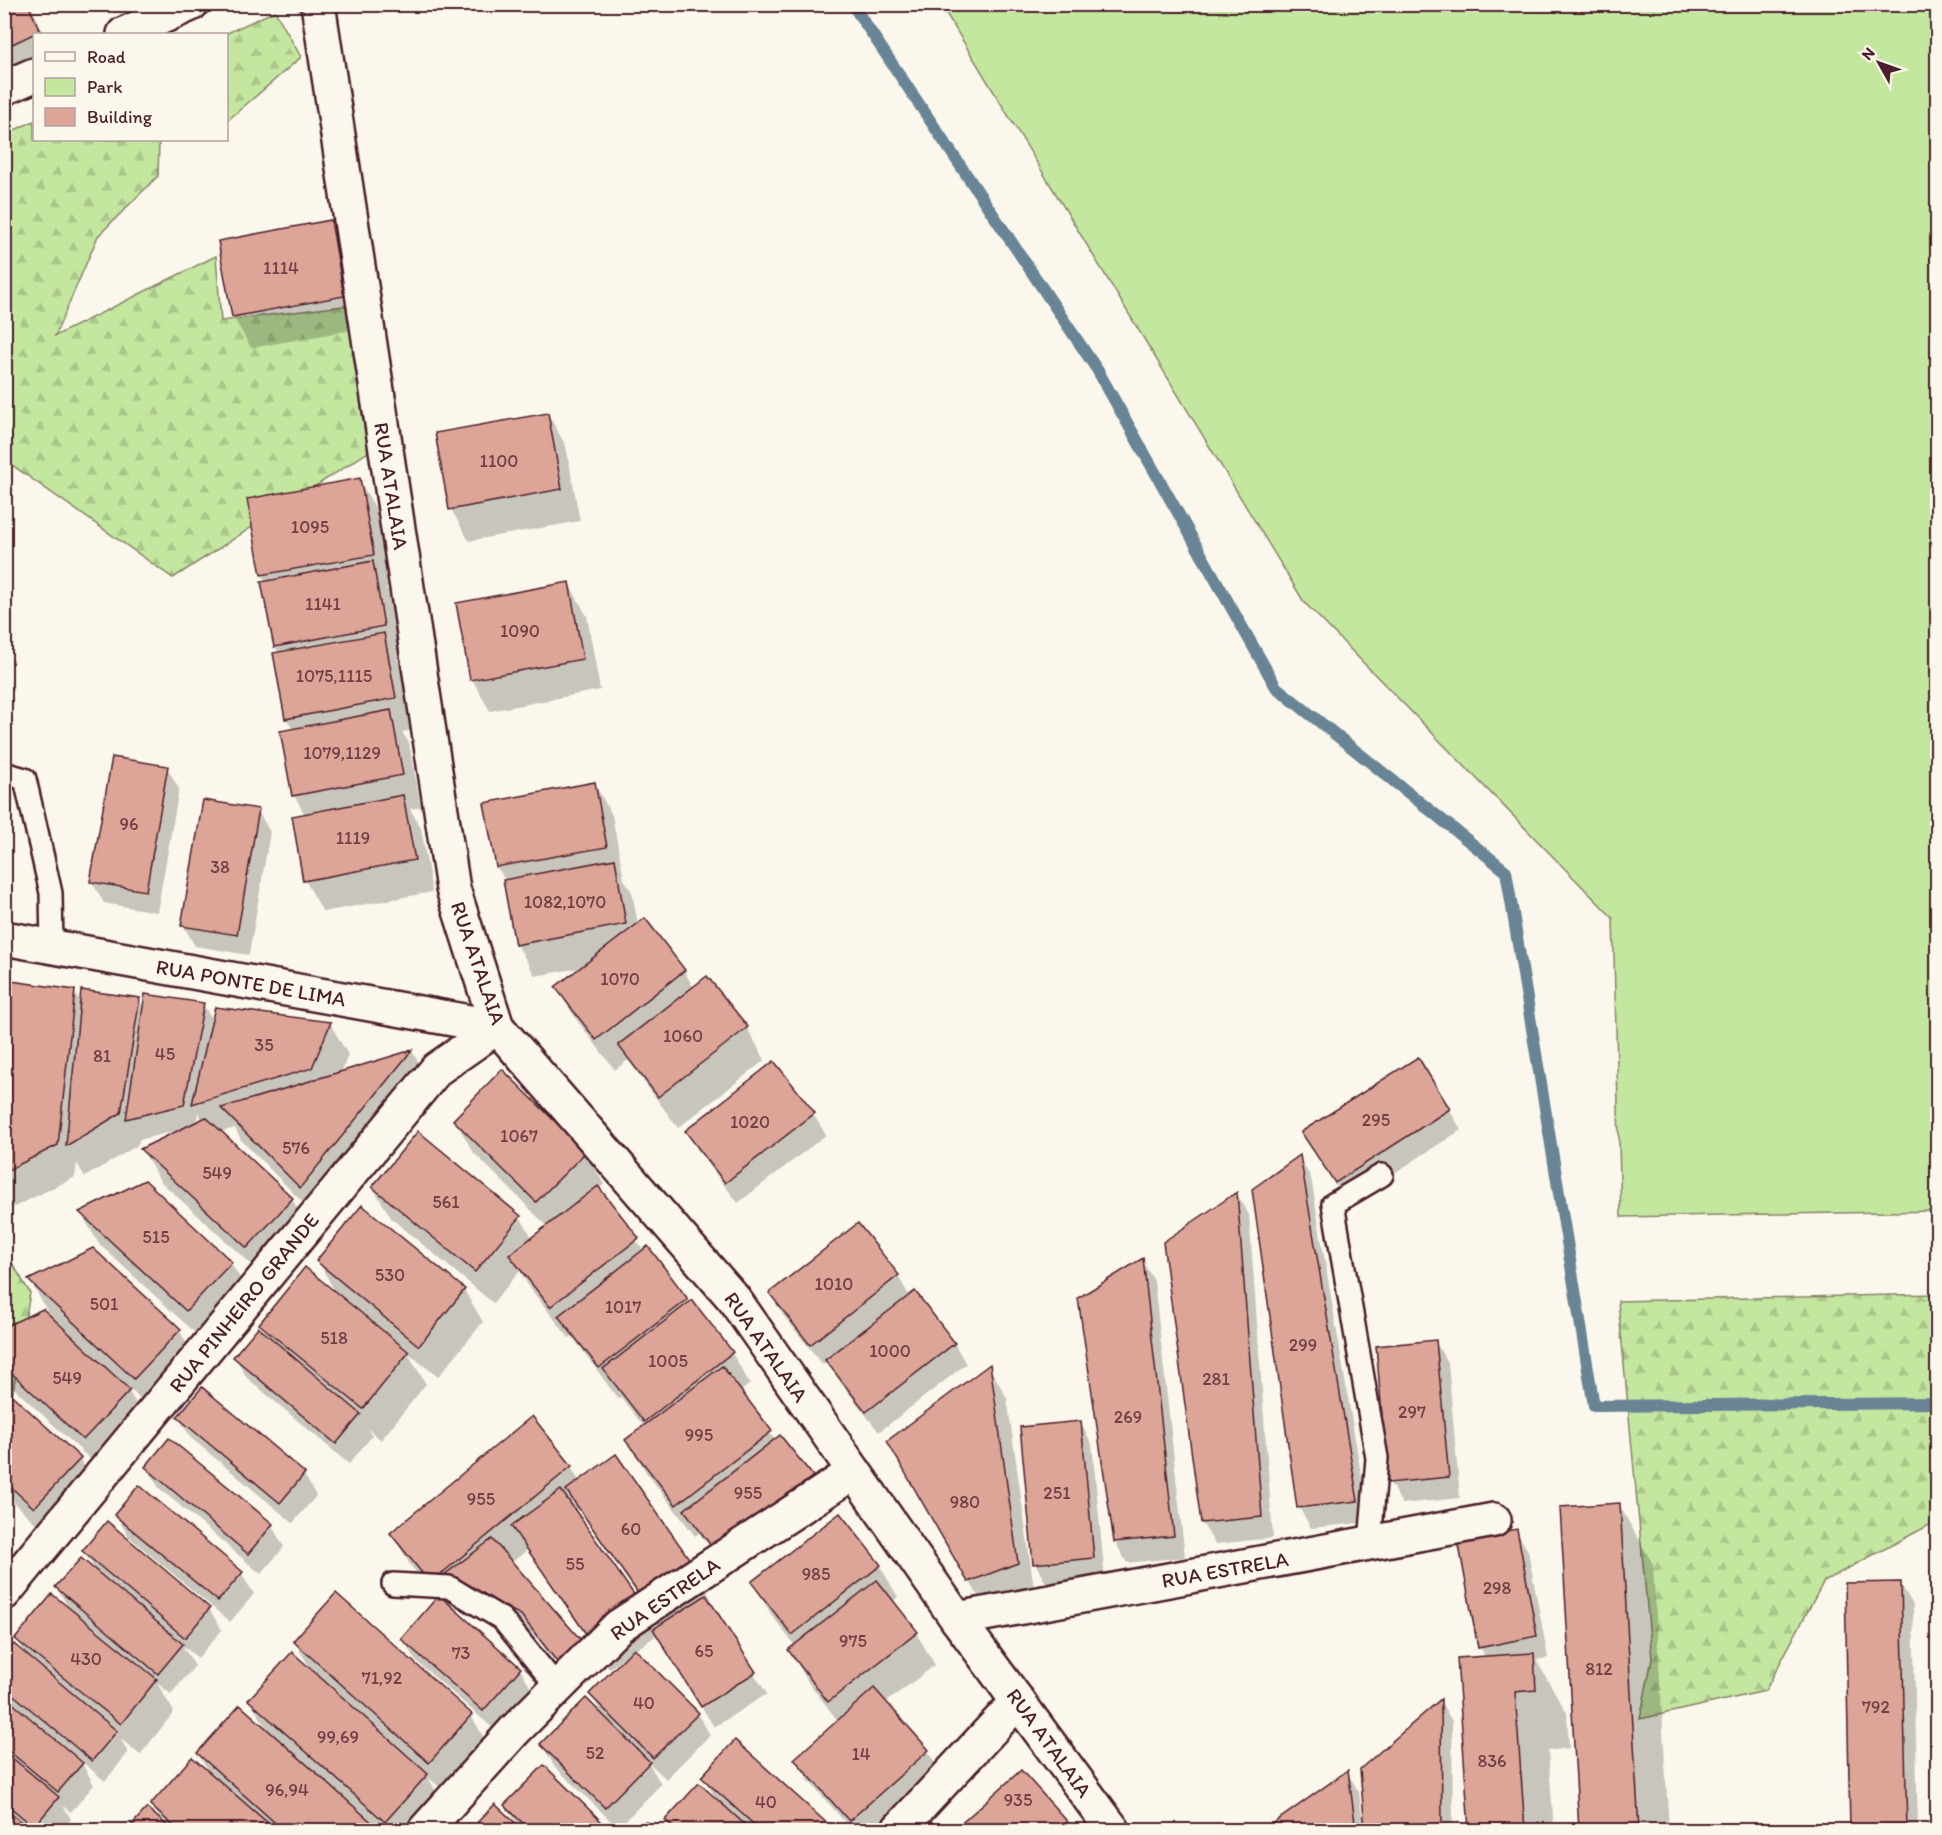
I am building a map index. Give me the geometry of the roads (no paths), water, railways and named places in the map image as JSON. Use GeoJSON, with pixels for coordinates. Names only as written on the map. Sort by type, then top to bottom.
{"type":"FeatureCollection","features":[{"type":"Feature","properties":{"kind":"street"},"geometry":{"type":"LineString","coordinates":[[126,33],[191,4]]}},
{"type":"Feature","properties":{"kind":"street","name":"RUA ATALAIA"},"geometry":{"type":"LineString","coordinates":[[318,4],[453,889],[497,1027],[734,1299],[957,1619],[1113,1830]]}},
{"type":"Feature","properties":{"kind":"street"},"geometry":{"type":"LineString","coordinates":[[4,88],[33,75]]}},
{"type":"Feature","properties":{"kind":"street","name":"RUA PONTE DE LIMA"},"geometry":{"type":"LineString","coordinates":[[4,938],[497,1027]]}},
{"type":"Feature","properties":{"kind":"street","name":"RUA PINHEIRO GRANDE"},"geometry":{"type":"LineString","coordinates":[[4,1593],[437,1069],[497,1027]]}},
{"type":"Feature","properties":{"kind":"street","name":"RUA ESTRELA"},"geometry":{"type":"LineString","coordinates":[[425,1830],[514,1730],[619,1626],[854,1472]]}},
{"type":"Feature","properties":{"kind":"street","name":"RUA ESTRELA"},"geometry":{"type":"LineString","coordinates":[[957,1619],[1494,1520]]}},
{"type":"Feature","properties":{"kind":"street"},"geometry":{"type":"LineString","coordinates":[[898,1830],[1018,1701]]}},
{"type":"Feature","properties":{"kind":"lane"},"geometry":{"type":"LineString","coordinates":[[4,773],[26,779],[51,893],[52,947]]}},
{"type":"Feature","properties":{"kind":"lane"},"geometry":{"type":"LineString","coordinates":[[1370,1543],[1377,1458],[1333,1204],[1382,1175]]}},
{"type":"Feature","properties":{"kind":"lane"},"geometry":{"type":"LineString","coordinates":[[393,1584],[449,1587],[502,1618],[558,1688]]}},
{"type":"Feature","properties":{"kind":"waterway"},"geometry":{"type":"LineString","coordinates":[[852,4],[1098,371],[1276,687],[1506,871],[1594,1406],[1938,1403]]}}]}
